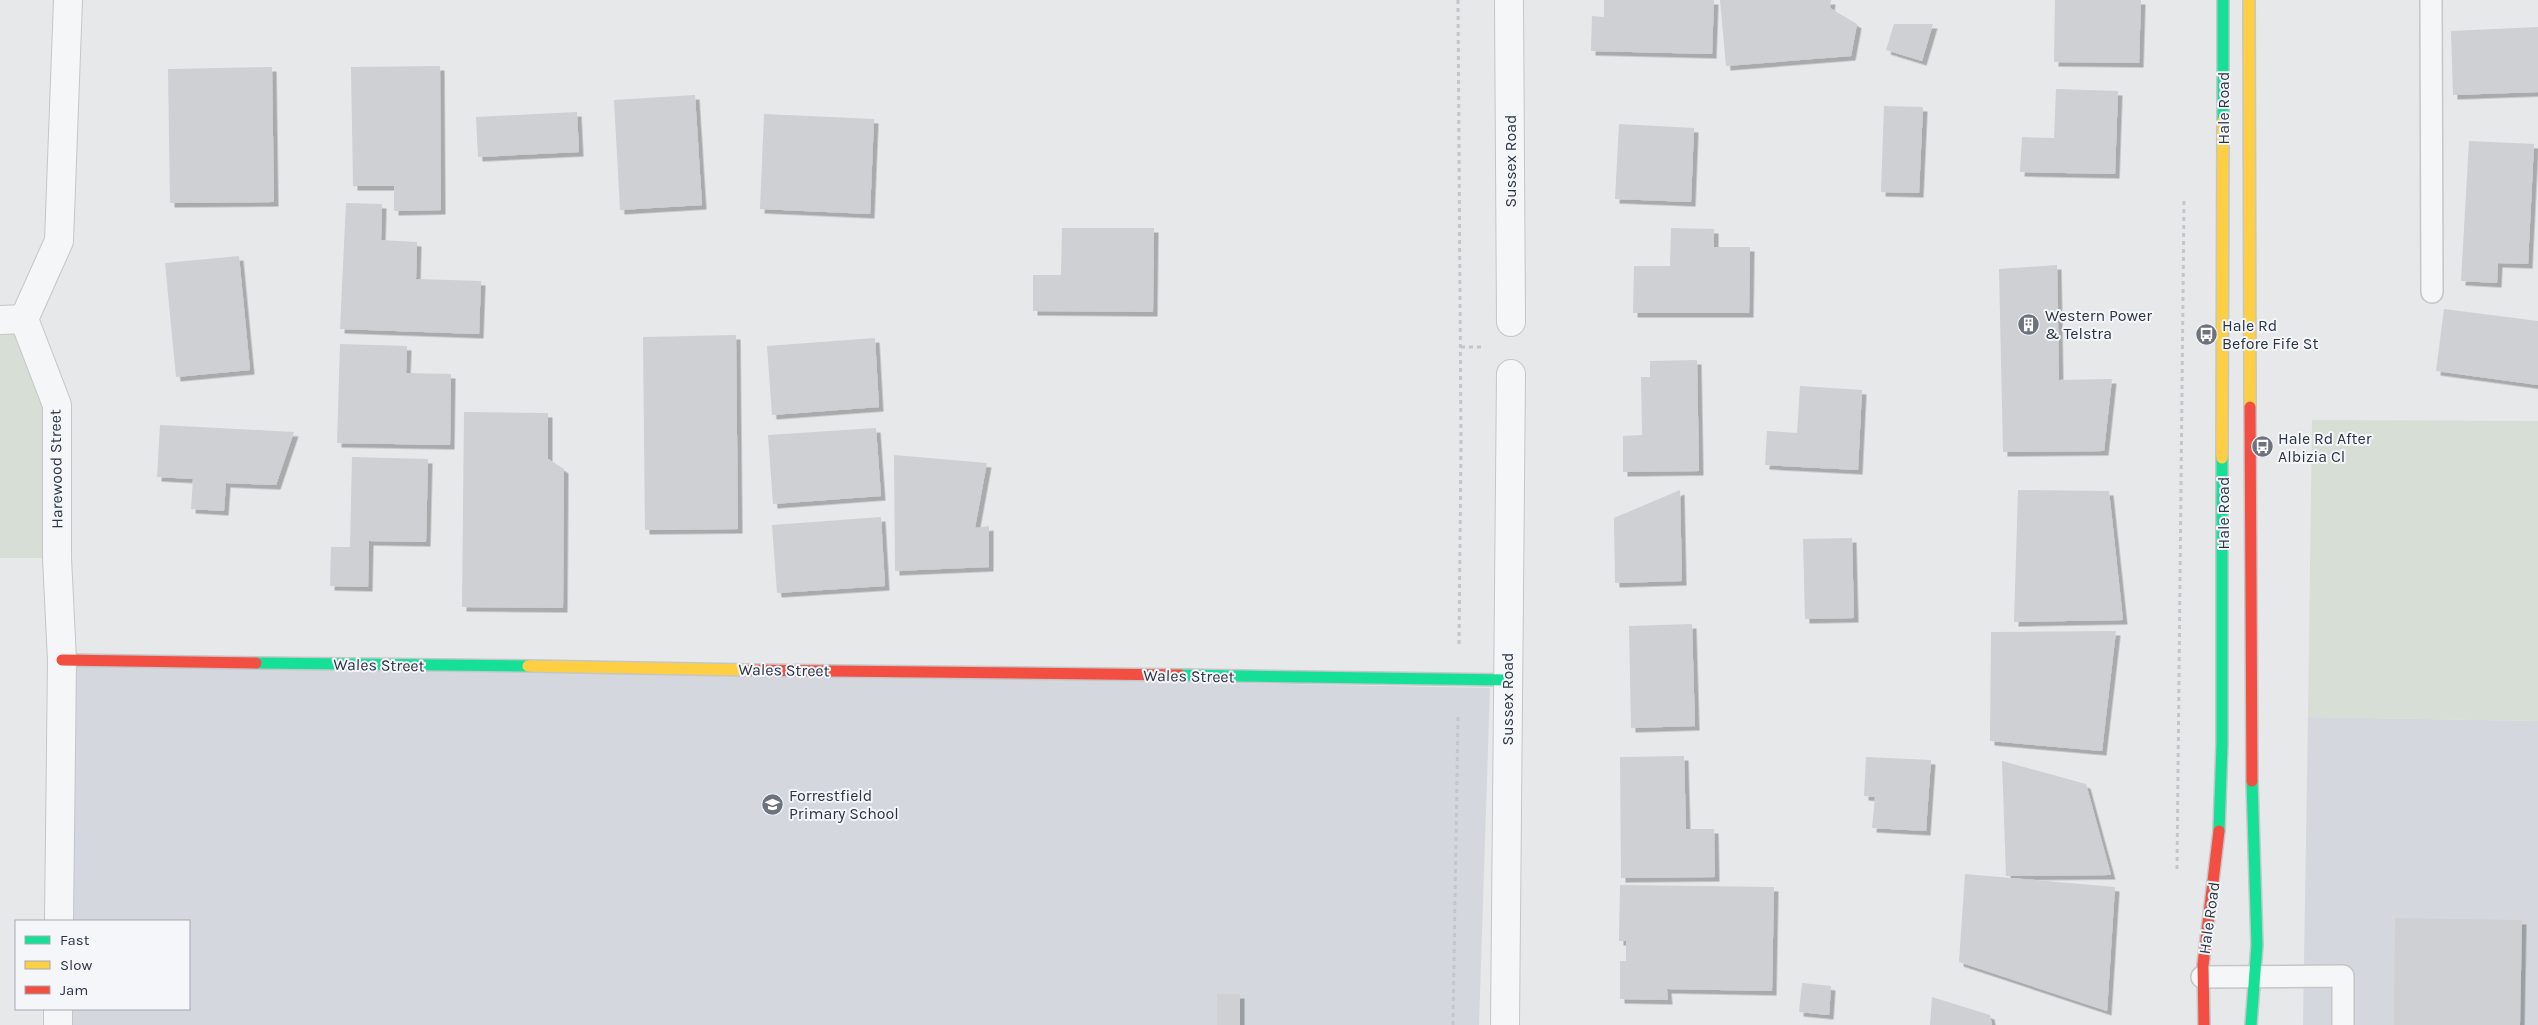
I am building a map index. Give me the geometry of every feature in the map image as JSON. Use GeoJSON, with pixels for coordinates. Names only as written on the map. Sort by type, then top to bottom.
{"type":"FeatureCollection","features":[{"type":"Feature","properties":{"kind":"main road","name":"Hale Road"},"geometry":{"type":"LineString","coordinates":[[2204,1025],[2200,995],[2204,948],[2216,865],[2222,744],[2223,0]]}},
{"type":"Feature","properties":{"kind":"main road","name":"Hale Road"},"geometry":{"type":"LineString","coordinates":[[2249,0],[2252,834],[2257,945],[2251,1025]]}},
{"type":"Feature","properties":{"kind":"main road","name":"Wales Street"},"geometry":{"type":"LineString","coordinates":[[62,660],[1507,680]]}},
{"type":"Feature","properties":{"kind":"street","name":"Harewood Street"},"geometry":{"type":"LineString","coordinates":[[59,920],[62,660],[57,558],[57,405],[12,320],[59,241],[68,0]]}},
{"type":"Feature","properties":{"kind":"street","name":"Sussex Road"},"geometry":{"type":"LineString","coordinates":[[1509,0],[1511,322]]}},
{"type":"Feature","properties":{"kind":"street","name":"Sussex Road"},"geometry":{"type":"LineString","coordinates":[[1505,1025],[1511,374]]}},
{"type":"Feature","properties":{"kind":"street"},"geometry":{"type":"LineString","coordinates":[[58,1010],[58,1025]]}},
{"type":"Feature","properties":{"kind":"lane"},"geometry":{"type":"LineString","coordinates":[[2431,0],[2432,292]]}},
{"type":"Feature","properties":{"kind":"lane"},"geometry":{"type":"LineString","coordinates":[[2202,977],[2343,976],[2343,1025]]}},
{"type":"Feature","properties":{"kind":"path"},"geometry":{"type":"LineString","coordinates":[[1454,1025],[1461,434],[1458,0]]}},
{"type":"Feature","properties":{"kind":"path"},"geometry":{"type":"LineString","coordinates":[[2177,876],[2184,189]]}},
{"type":"Feature","properties":{"kind":"shaded area"},"geometry":{"type":"Polygon","coordinates":[[[24,319],[57,405],[57,558],[0,558],[0,320],[24,319]]]}},
{"type":"Feature","properties":{"kind":"shaded area"},"geometry":{"type":"Polygon","coordinates":[[[2312,420],[2538,421],[2538,721],[2308,717],[2312,420]]]}},
{"type":"Feature","properties":{"kind":"shaded area","name":"Forrestfield Primary School"},"geometry":{"type":"Polygon","coordinates":[[[62,660],[1490,688],[1479,1025],[58,1025],[58,1010],[190,1010],[190,920],[59,920],[62,660]]]}},
{"type":"Feature","properties":{"kind":"shaded area"},"geometry":{"type":"Polygon","coordinates":[[[2308,717],[2538,721],[2538,1025],[2303,1025],[2308,717]]]}},
{"type":"Feature","properties":{"kind":"building"},"geometry":{"type":"Polygon","coordinates":[[[1604,0],[1714,0],[1712,54],[1591,51],[1592,16],[1604,17],[1604,0]]]}},
{"type":"Feature","properties":{"kind":"building"},"geometry":{"type":"Polygon","coordinates":[[[1720,0],[1831,0],[1830,8],[1857,24],[1851,56],[1726,66],[1720,0]]]}},
{"type":"Feature","properties":{"kind":"building"},"geometry":{"type":"Polygon","coordinates":[[[2055,0],[2141,0],[2139,63],[2054,62],[2055,0]]]}},
{"type":"Feature","properties":{"kind":"building"},"geometry":{"type":"Polygon","coordinates":[[[1894,24],[1933,24],[1922,61],[1886,50],[1894,24]]]}},
{"type":"Feature","properties":{"kind":"building"},"geometry":{"type":"Polygon","coordinates":[[[2538,27],[2538,92],[2453,95],[2451,31],[2538,27]]]}},
{"type":"Feature","properties":{"kind":"building"},"geometry":{"type":"Polygon","coordinates":[[[440,66],[441,210],[394,211],[394,186],[353,186],[351,67],[440,66]]]}},
{"type":"Feature","properties":{"kind":"building"},"geometry":{"type":"Polygon","coordinates":[[[272,67],[274,202],[170,203],[168,69],[272,67]]]}},
{"type":"Feature","properties":{"kind":"building"},"geometry":{"type":"Polygon","coordinates":[[[2056,89],[2118,91],[2115,174],[2020,172],[2022,137],[2054,138],[2056,89]]]}},
{"type":"Feature","properties":{"kind":"building"},"geometry":{"type":"Polygon","coordinates":[[[695,95],[702,205],[620,210],[614,100],[695,95]]]}},
{"type":"Feature","properties":{"kind":"building"},"geometry":{"type":"Polygon","coordinates":[[[1884,106],[1923,107],[1919,193],[1881,192],[1884,106]]]}},
{"type":"Feature","properties":{"kind":"building"},"geometry":{"type":"Polygon","coordinates":[[[577,112],[579,152],[478,157],[476,117],[577,112]]]}},
{"type":"Feature","properties":{"kind":"building"},"geometry":{"type":"Polygon","coordinates":[[[764,114],[874,119],[870,214],[760,209],[764,114]]]}},
{"type":"Feature","properties":{"kind":"building"},"geometry":{"type":"Polygon","coordinates":[[[1619,124],[1694,128],[1691,202],[1615,199],[1619,124]]]}},
{"type":"Feature","properties":{"kind":"building"},"geometry":{"type":"Polygon","coordinates":[[[2469,141],[2534,144],[2528,264],[2498,263],[2497,283],[2461,281],[2469,141]]]}},
{"type":"Feature","properties":{"kind":"building"},"geometry":{"type":"Polygon","coordinates":[[[346,203],[382,204],[381,240],[417,242],[416,279],[481,281],[479,334],[340,329],[346,203]]]}},
{"type":"Feature","properties":{"kind":"building"},"geometry":{"type":"Polygon","coordinates":[[[1062,228],[1154,228],[1153,312],[1033,311],[1033,275],[1061,275],[1062,228]]]}},
{"type":"Feature","properties":{"kind":"building"},"geometry":{"type":"Polygon","coordinates":[[[1671,228],[1714,229],[1714,247],[1750,247],[1749,313],[1633,313],[1634,266],[1670,266],[1671,228]]]}},
{"type":"Feature","properties":{"kind":"building"},"geometry":{"type":"Polygon","coordinates":[[[239,256],[250,370],[176,377],[165,263],[239,256]]]}},
{"type":"Feature","properties":{"kind":"building","name":"Western Power & Telstra"},"geometry":{"type":"Polygon","coordinates":[[[2057,265],[2059,380],[2112,379],[2104,451],[2003,452],[1999,269],[2057,265]]]}},
{"type":"Feature","properties":{"kind":"building"},"geometry":{"type":"Polygon","coordinates":[[[2444,309],[2538,321],[2538,385],[2436,371],[2444,309]]]}},
{"type":"Feature","properties":{"kind":"building"},"geometry":{"type":"Polygon","coordinates":[[[736,335],[738,529],[645,530],[643,337],[736,335]]]}},
{"type":"Feature","properties":{"kind":"building"},"geometry":{"type":"Polygon","coordinates":[[[875,338],[879,407],[772,415],[767,346],[875,338]]]}},
{"type":"Feature","properties":{"kind":"building"},"geometry":{"type":"Polygon","coordinates":[[[340,344],[407,346],[406,373],[451,374],[450,445],[337,443],[340,344]]]}},
{"type":"Feature","properties":{"kind":"building"},"geometry":{"type":"Polygon","coordinates":[[[1697,360],[1699,471],[1623,472],[1623,436],[1642,435],[1641,377],[1650,377],[1650,361],[1697,360]]]}},
{"type":"Feature","properties":{"kind":"building"},"geometry":{"type":"Polygon","coordinates":[[[1800,386],[1862,390],[1858,470],[1765,465],[1767,431],[1797,433],[1800,386]]]}},
{"type":"Feature","properties":{"kind":"building"},"geometry":{"type":"Polygon","coordinates":[[[464,412],[548,413],[548,459],[564,469],[563,608],[462,607],[464,412]]]}},
{"type":"Feature","properties":{"kind":"building"},"geometry":{"type":"Polygon","coordinates":[[[160,425],[294,432],[276,485],[226,483],[224,511],[191,509],[193,479],[157,477],[160,425]]]}},
{"type":"Feature","properties":{"kind":"building"},"geometry":{"type":"Polygon","coordinates":[[[876,428],[881,496],[773,504],[768,435],[876,428]]]}},
{"type":"Feature","properties":{"kind":"building"},"geometry":{"type":"Polygon","coordinates":[[[894,455],[987,463],[975,528],[989,526],[989,567],[895,571],[894,455]]]}},
{"type":"Feature","properties":{"kind":"building"},"geometry":{"type":"Polygon","coordinates":[[[352,457],[428,459],[426,542],[369,541],[368,587],[330,586],[331,547],[350,547],[352,457]]]}},
{"type":"Feature","properties":{"kind":"building"},"geometry":{"type":"Polygon","coordinates":[[[1680,490],[1682,581],[1615,583],[1614,518],[1680,490]]]}},
{"type":"Feature","properties":{"kind":"building"},"geometry":{"type":"Polygon","coordinates":[[[2018,490],[2109,491],[2123,620],[2014,622],[2018,490]]]}},
{"type":"Feature","properties":{"kind":"building"},"geometry":{"type":"Polygon","coordinates":[[[881,517],[885,586],[777,593],[772,525],[881,517]]]}},
{"type":"Feature","properties":{"kind":"building"},"geometry":{"type":"Polygon","coordinates":[[[1852,538],[1854,618],[1805,619],[1803,539],[1852,538]]]}},
{"type":"Feature","properties":{"kind":"building"},"geometry":{"type":"Polygon","coordinates":[[[1692,624],[1695,726],[1631,728],[1629,626],[1692,624]]]}},
{"type":"Feature","properties":{"kind":"building"},"geometry":{"type":"Polygon","coordinates":[[[2116,631],[2102,751],[1990,741],[1991,632],[2116,631]]]}},
{"type":"Feature","properties":{"kind":"building"},"geometry":{"type":"Polygon","coordinates":[[[1684,756],[1686,829],[1714,829],[1715,877],[1621,878],[1620,757],[1684,756]]]}},
{"type":"Feature","properties":{"kind":"building"},"geometry":{"type":"Polygon","coordinates":[[[1866,757],[1931,760],[1926,831],[1872,828],[1875,797],[1864,796],[1866,757]]]}},
{"type":"Feature","properties":{"kind":"building"},"geometry":{"type":"Polygon","coordinates":[[[2002,761],[2086,784],[2111,875],[2006,876],[2002,761]]]}},
{"type":"Feature","properties":{"kind":"building"},"geometry":{"type":"Polygon","coordinates":[[[1965,874],[2115,887],[2107,1011],[1959,962],[1965,874]]]}},
{"type":"Feature","properties":{"kind":"building"},"geometry":{"type":"Polygon","coordinates":[[[1620,885],[1774,887],[1772,991],[1667,989],[1668,1000],[1620,999],[1620,961],[1626,961],[1626,941],[1619,941],[1620,885]]]}},
{"type":"Feature","properties":{"kind":"building"},"geometry":{"type":"Polygon","coordinates":[[[2395,918],[2522,920],[2520,1025],[2394,1025],[2395,918]]]}},
{"type":"Feature","properties":{"kind":"building"},"geometry":{"type":"Polygon","coordinates":[[[1802,983],[1831,986],[1829,1015],[1799,1012],[1802,983]]]}},
{"type":"Feature","properties":{"kind":"building"},"geometry":{"type":"Polygon","coordinates":[[[1217,994],[1240,994],[1240,1025],[1217,1025],[1217,994]]]}},
{"type":"Feature","properties":{"kind":"building"},"geometry":{"type":"Polygon","coordinates":[[[1932,997],[1990,1015],[1992,1025],[1930,1025],[1932,997]]]}},
{"type":"Feature","properties":{"kind":"traffic: fast"},"geometry":{"type":"LineString","coordinates":[[2223,0],[2223,121]]}},
{"type":"Feature","properties":{"kind":"traffic: fast"},"geometry":{"type":"LineString","coordinates":[[2219,831],[2222,744],[2222,458]]}},
{"type":"Feature","properties":{"kind":"traffic: fast"},"geometry":{"type":"LineString","coordinates":[[256,663],[528,666]]}},
{"type":"Feature","properties":{"kind":"traffic: fast"},"geometry":{"type":"LineString","coordinates":[[1180,675],[1507,680]]}},
{"type":"Feature","properties":{"kind":"traffic: fast"},"geometry":{"type":"LineString","coordinates":[[2251,1025],[2257,945],[2252,781]]}},
{"type":"Feature","properties":{"kind":"traffic: slow"},"geometry":{"type":"LineString","coordinates":[[2249,0],[2250,407]]}},
{"type":"Feature","properties":{"kind":"traffic: slow"},"geometry":{"type":"LineString","coordinates":[[2222,458],[2223,121]]}},
{"type":"Feature","properties":{"kind":"traffic: slow"},"geometry":{"type":"LineString","coordinates":[[528,666],[750,670]]}},
{"type":"Feature","properties":{"kind":"traffic: jam"},"geometry":{"type":"LineString","coordinates":[[2250,407],[2252,781]]}},
{"type":"Feature","properties":{"kind":"traffic: jam"},"geometry":{"type":"LineString","coordinates":[[62,660],[256,663]]}},
{"type":"Feature","properties":{"kind":"traffic: jam"},"geometry":{"type":"LineString","coordinates":[[750,670],[1180,675]]}},
{"type":"Feature","properties":{"kind":"traffic: jam"},"geometry":{"type":"LineString","coordinates":[[2204,1025],[2203,965],[2219,831]]}},
{"type":"Feature","properties":{"kind":"place","name":"Western Power & Telstra"},"geometry":{"type":"Point","coordinates":[2029,324]}},
{"type":"Feature","properties":{"kind":"place","name":"Hale Rd Before Fife St"},"geometry":{"type":"Point","coordinates":[2206,334]}},
{"type":"Feature","properties":{"kind":"place","name":"Hale Rd After Albizia Cl"},"geometry":{"type":"Point","coordinates":[2262,447]}},
{"type":"Feature","properties":{"kind":"place","name":"Forrestfield Primary School"},"geometry":{"type":"Point","coordinates":[773,804]}}]}
